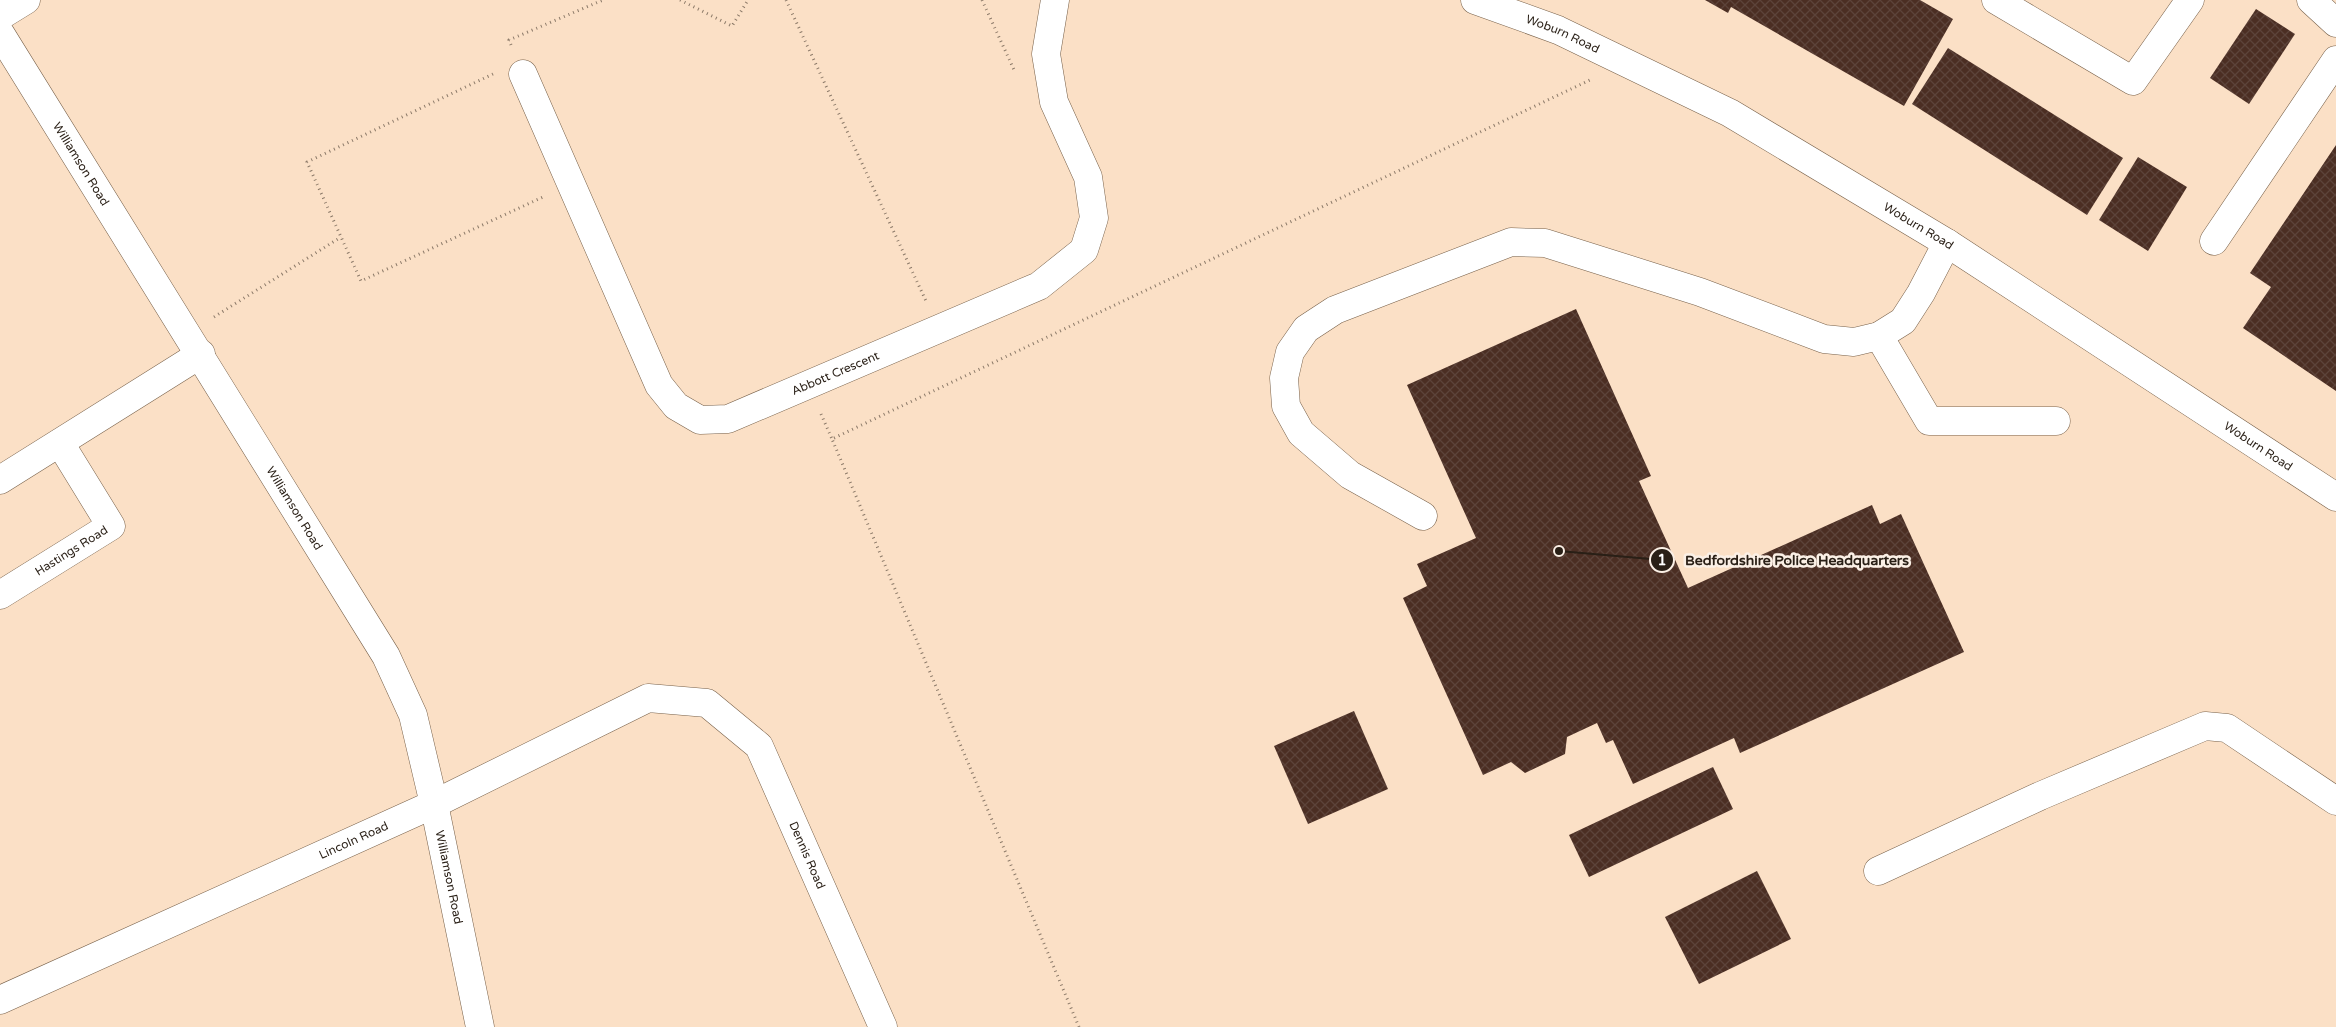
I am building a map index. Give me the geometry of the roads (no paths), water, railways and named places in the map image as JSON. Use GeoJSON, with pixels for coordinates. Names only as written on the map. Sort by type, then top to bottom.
{"type":"FeatureCollection","features":[{"type":"Feature","properties":{"kind":"street"},"geometry":{"type":"LineString","coordinates":[[0,16],[26,0]]}},
{"type":"Feature","properties":{"kind":"street","name":"Abbott Crescent"},"geometry":{"type":"LineString","coordinates":[[521,68],[659,385],[676,406],[700,420],[728,420],[1038,286],[1084,250],[1094,218],[1088,177],[1054,102],[1046,54],[1055,0]]}},
{"type":"Feature","properties":{"kind":"street","name":"Woburn Road"},"geometry":{"type":"LineString","coordinates":[[1475,0],[1558,30],[1730,113],[1946,243],[2336,496]]}},
{"type":"Feature","properties":{"kind":"street"},"geometry":{"type":"LineString","coordinates":[[1996,0],[2133,81],[2190,0]]}},
{"type":"Feature","properties":{"kind":"street"},"geometry":{"type":"LineString","coordinates":[[2311,0],[2336,23]]}},
{"type":"Feature","properties":{"kind":"street","name":"Williamson Road"},"geometry":{"type":"LineString","coordinates":[[0,33],[386,656],[413,715],[434,804],[480,1027]]}},
{"type":"Feature","properties":{"kind":"street"},"geometry":{"type":"LineString","coordinates":[[2214,242],[2336,60]]}},
{"type":"Feature","properties":{"kind":"street"},"geometry":{"type":"LineString","coordinates":[[1423,516],[1350,475],[1301,433],[1286,406],[1284,378],[1290,352],[1306,329],[1335,310],[1511,242],[1545,243],[1700,292],[1824,339],[1854,342],[1879,336],[1903,321],[1921,293],[1946,243]]}},
{"type":"Feature","properties":{"kind":"street"},"geometry":{"type":"LineString","coordinates":[[1879,336],[1929,421],[2056,421]]}},
{"type":"Feature","properties":{"kind":"street"},"geometry":{"type":"LineString","coordinates":[[0,480],[60,443],[194,344]]}},
{"type":"Feature","properties":{"kind":"street","name":"Hastings Road"},"geometry":{"type":"LineString","coordinates":[[0,595],[111,526],[60,443]]}},
{"type":"Feature","properties":{"kind":"street","name":"Lincoln Road"},"geometry":{"type":"LineString","coordinates":[[0,1000],[434,804],[648,698],[707,703]]}},
{"type":"Feature","properties":{"kind":"street","name":"Dennis Road"},"geometry":{"type":"LineString","coordinates":[[707,703],[758,746],[883,1027]]}},
{"type":"Feature","properties":{"kind":"street"},"geometry":{"type":"LineString","coordinates":[[1878,871],[2040,796],[2205,726],[2227,728],[2336,801]]}},
{"type":"Feature","properties":{"kind":"place","name":"Bedfordshire Police Headquarters"},"geometry":{"type":"Point","coordinates":[1559,551]}}]}
